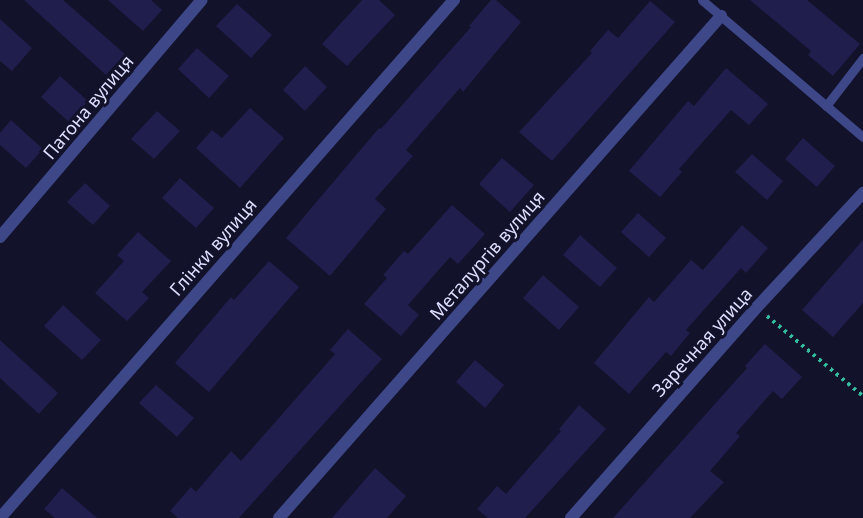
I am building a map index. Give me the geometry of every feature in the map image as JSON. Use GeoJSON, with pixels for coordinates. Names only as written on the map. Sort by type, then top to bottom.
{"type":"FeatureCollection","features":[{"type":"Feature","properties":{"kind":"street","name":"Патона вулиця"},"geometry":{"type":"LineString","coordinates":[[0,237],[202,0]]}},
{"type":"Feature","properties":{"kind":"street","name":"Глінки вулиця"},"geometry":{"type":"LineString","coordinates":[[0,518],[454,0]]}},
{"type":"Feature","properties":{"kind":"street","name":"Металургів вулиця"},"geometry":{"type":"LineString","coordinates":[[279,518],[721,16]]}},
{"type":"Feature","properties":{"kind":"street","name":"Заречная улица"},"geometry":{"type":"LineString","coordinates":[[571,518],[757,307],[863,193]]}},
{"type":"Feature","properties":{"kind":"lane"},"geometry":{"type":"LineString","coordinates":[[702,0],[863,138]]}},
{"type":"Feature","properties":{"kind":"lane"},"geometry":{"type":"LineString","coordinates":[[826,106],[863,58]]}},
{"type":"Feature","properties":{"kind":"path"},"geometry":{"type":"LineString","coordinates":[[757,307],[863,396]]}},
{"type":"Feature","properties":{"kind":"building"},"geometry":{"type":"Polygon","coordinates":[[[24,0],[63,0],[125,54],[106,75],[24,0]]]}},
{"type":"Feature","properties":{"kind":"building"},"geometry":{"type":"Polygon","coordinates":[[[108,0],[151,0],[162,10],[143,31],[108,0]]]}},
{"type":"Feature","properties":{"kind":"building"},"geometry":{"type":"Polygon","coordinates":[[[362,0],[379,0],[395,15],[347,66],[322,44],[362,0]]]}},
{"type":"Feature","properties":{"kind":"building"},"geometry":{"type":"Polygon","coordinates":[[[491,0],[496,0],[521,22],[463,92],[460,88],[406,150],[413,156],[375,199],[386,209],[330,276],[286,238],[379,128],[381,129],[471,27],[469,26],[491,0]]]}},
{"type":"Feature","properties":{"kind":"building"},"geometry":{"type":"Polygon","coordinates":[[[750,0],[807,0],[860,44],[833,76],[808,55],[811,51],[750,0]]]}},
{"type":"Feature","properties":{"kind":"building"},"geometry":{"type":"Polygon","coordinates":[[[650,1],[675,22],[552,161],[519,132],[592,53],[590,51],[608,30],[618,38],[650,1]]]}},
{"type":"Feature","properties":{"kind":"building"},"geometry":{"type":"Polygon","coordinates":[[[237,4],[272,35],[251,58],[216,26],[237,4]]]}},
{"type":"Feature","properties":{"kind":"building"},"geometry":{"type":"Polygon","coordinates":[[[0,19],[32,48],[12,71],[0,61],[0,19]]]}},
{"type":"Feature","properties":{"kind":"building"},"geometry":{"type":"Polygon","coordinates":[[[197,48],[229,76],[209,98],[178,69],[197,48]]]}},
{"type":"Feature","properties":{"kind":"building"},"geometry":{"type":"Polygon","coordinates":[[[305,66],[327,87],[305,111],[283,90],[305,66]]]}},
{"type":"Feature","properties":{"kind":"building"},"geometry":{"type":"Polygon","coordinates":[[[726,68],[768,104],[749,125],[731,110],[679,169],[682,172],[660,197],[629,171],[688,101],[694,106],[726,68]]]}},
{"type":"Feature","properties":{"kind":"building"},"geometry":{"type":"Polygon","coordinates":[[[60,76],[88,101],[69,122],[41,97],[60,76]]]}},
{"type":"Feature","properties":{"kind":"building"},"geometry":{"type":"Polygon","coordinates":[[[250,108],[284,138],[240,188],[196,148],[212,130],[222,138],[250,108]]]}},
{"type":"Feature","properties":{"kind":"building"},"geometry":{"type":"Polygon","coordinates":[[[157,111],[180,131],[154,159],[131,139],[157,111]]]}},
{"type":"Feature","properties":{"kind":"building"},"geometry":{"type":"Polygon","coordinates":[[[11,120],[43,149],[26,168],[0,145],[0,133],[11,120]]]}},
{"type":"Feature","properties":{"kind":"building"},"geometry":{"type":"Polygon","coordinates":[[[803,138],[835,166],[817,187],[785,159],[803,138]]]}},
{"type":"Feature","properties":{"kind":"building"},"geometry":{"type":"Polygon","coordinates":[[[752,154],[783,181],[767,200],[735,172],[752,154]]]}},
{"type":"Feature","properties":{"kind":"building"},"geometry":{"type":"Polygon","coordinates":[[[502,158],[534,185],[510,212],[479,184],[502,158]]]}},
{"type":"Feature","properties":{"kind":"building"},"geometry":{"type":"Polygon","coordinates":[[[180,178],[214,208],[196,228],[162,198],[180,178]]]}},
{"type":"Feature","properties":{"kind":"building"},"geometry":{"type":"Polygon","coordinates":[[[85,183],[110,206],[93,225],[67,202],[85,183]]]}},
{"type":"Feature","properties":{"kind":"building"},"geometry":{"type":"Polygon","coordinates":[[[452,205],[485,234],[458,264],[450,257],[408,305],[419,315],[401,336],[364,304],[387,278],[383,275],[404,251],[408,254],[452,205]]]}},
{"type":"Feature","properties":{"kind":"building"},"geometry":{"type":"Polygon","coordinates":[[[638,213],[666,238],[649,257],[621,232],[638,213]]]}},
{"type":"Feature","properties":{"kind":"building"},"geometry":{"type":"Polygon","coordinates":[[[742,225],[768,248],[746,273],[741,268],[686,330],[690,333],[671,356],[666,352],[629,394],[594,363],[649,297],[654,302],[691,260],[703,270],[742,225]]]}},
{"type":"Feature","properties":{"kind":"building"},"geometry":{"type":"Polygon","coordinates":[[[138,232],[171,261],[142,292],[149,298],[127,321],[95,293],[124,261],[117,255],[138,232]]]}},
{"type":"Feature","properties":{"kind":"building"},"geometry":{"type":"Polygon","coordinates":[[[580,235],[617,268],[600,287],[563,255],[580,235]]]}},
{"type":"Feature","properties":{"kind":"building"},"geometry":{"type":"Polygon","coordinates":[[[863,240],[863,303],[833,337],[802,310],[863,240]]]}},
{"type":"Feature","properties":{"kind":"building"},"geometry":{"type":"Polygon","coordinates":[[[269,261],[299,287],[209,392],[175,363],[231,297],[234,300],[269,261]]]}},
{"type":"Feature","properties":{"kind":"building"},"geometry":{"type":"Polygon","coordinates":[[[543,275],[579,307],[559,330],[523,298],[543,275]]]}},
{"type":"Feature","properties":{"kind":"building"},"geometry":{"type":"Polygon","coordinates":[[[63,305],[101,340],[82,360],[44,326],[63,305]]]}},
{"type":"Feature","properties":{"kind":"building"},"geometry":{"type":"Polygon","coordinates":[[[348,329],[382,359],[239,518],[178,518],[170,511],[191,487],[196,492],[231,451],[241,461],[335,354],[330,350],[348,329]]]}},
{"type":"Feature","properties":{"kind":"building"},"geometry":{"type":"Polygon","coordinates":[[[0,340],[58,393],[39,414],[0,378],[0,340]]]}},
{"type":"Feature","properties":{"kind":"building"},"geometry":{"type":"Polygon","coordinates":[[[765,344],[802,377],[782,399],[773,391],[736,433],[740,436],[710,471],[724,482],[690,518],[613,518],[747,368],[745,366],[765,344]]]}},
{"type":"Feature","properties":{"kind":"building"},"geometry":{"type":"Polygon","coordinates":[[[475,360],[504,385],[485,408],[456,382],[475,360]]]}},
{"type":"Feature","properties":{"kind":"building"},"geometry":{"type":"Polygon","coordinates":[[[156,385],[194,418],[177,437],[139,403],[156,385]]]}},
{"type":"Feature","properties":{"kind":"building"},"geometry":{"type":"Polygon","coordinates":[[[579,405],[606,429],[525,518],[488,518],[477,509],[497,486],[506,494],[561,431],[559,429],[579,405]]]}},
{"type":"Feature","properties":{"kind":"building"},"geometry":{"type":"Polygon","coordinates":[[[375,468],[406,496],[387,518],[332,518],[375,468]]]}},
{"type":"Feature","properties":{"kind":"building"},"geometry":{"type":"Polygon","coordinates":[[[62,488],[97,518],[55,518],[44,509],[62,488]]]}}]}
